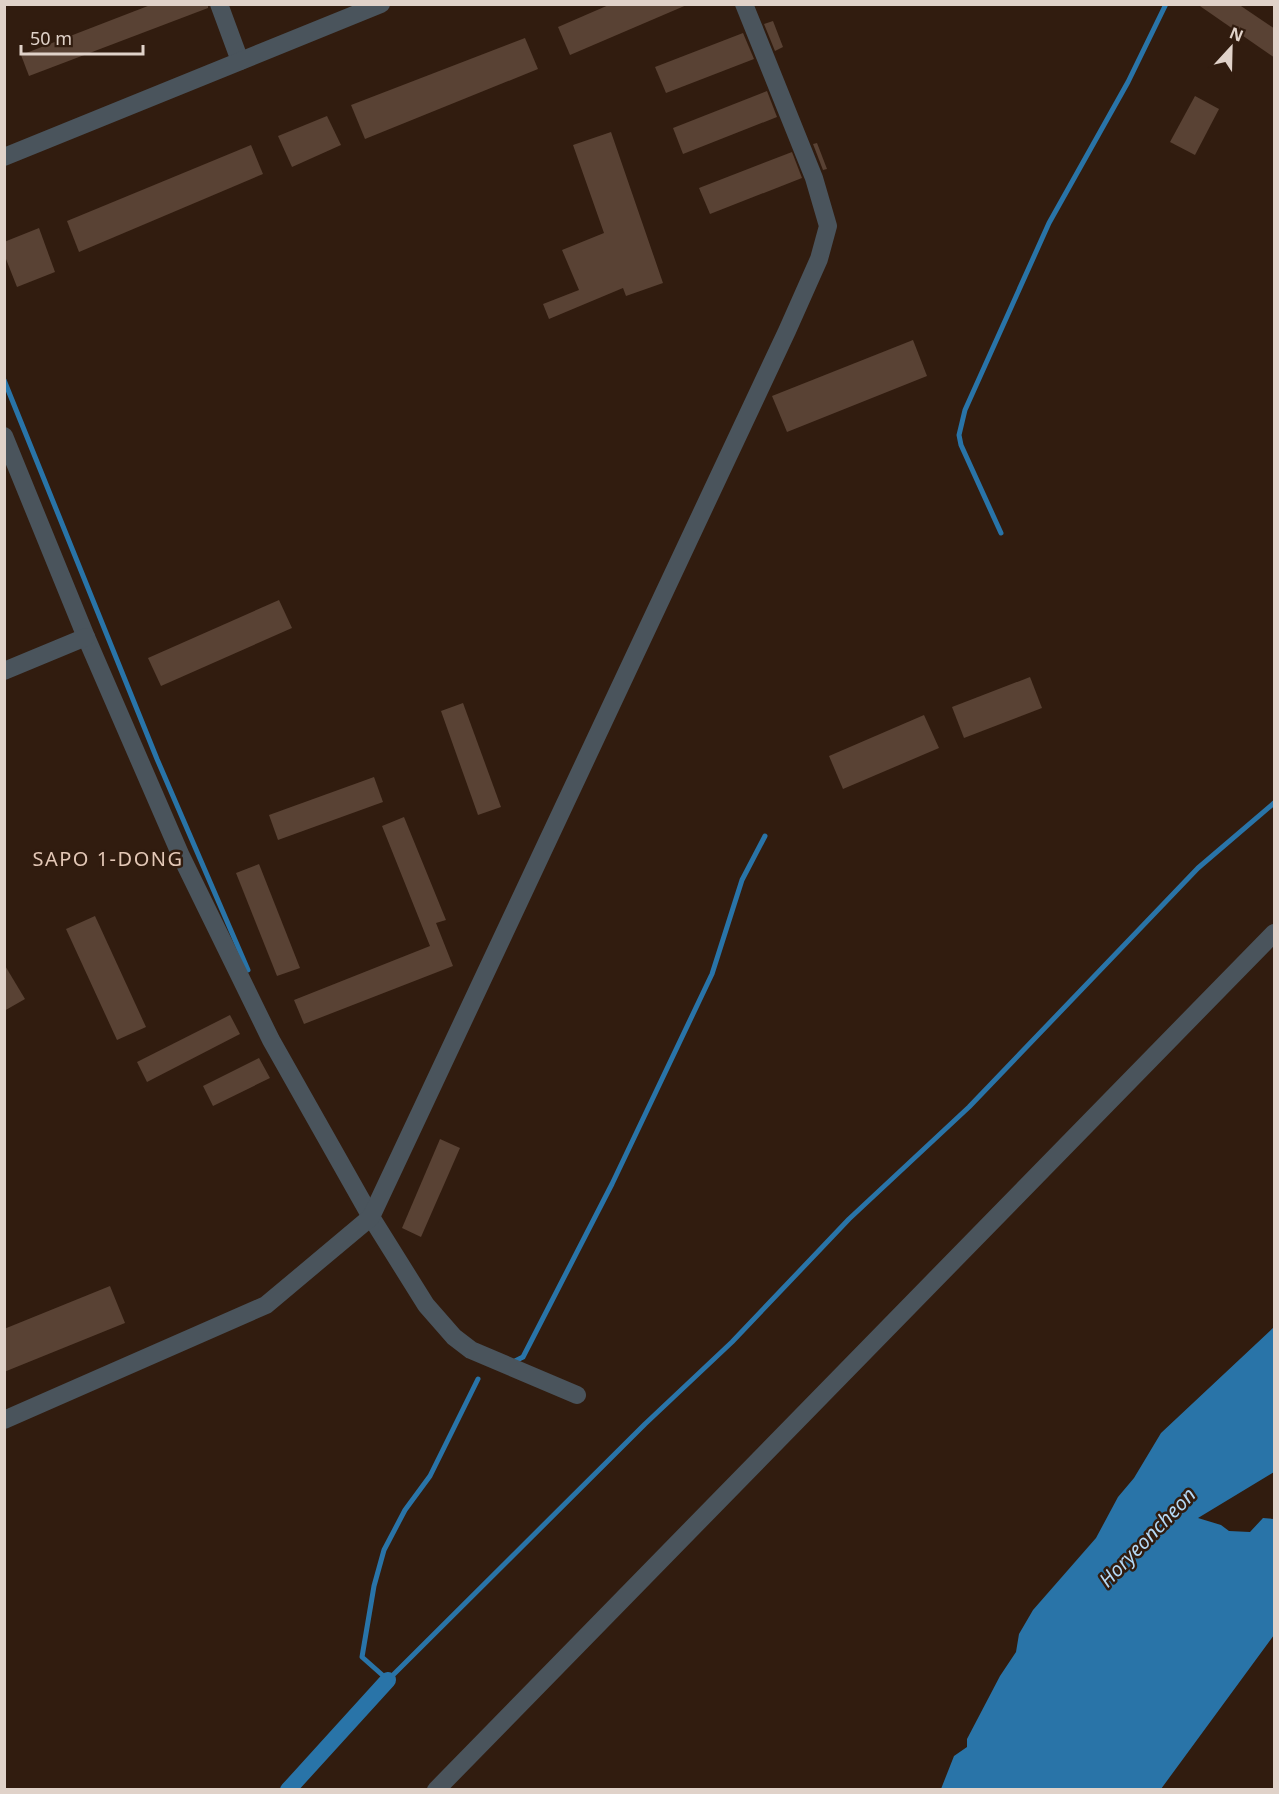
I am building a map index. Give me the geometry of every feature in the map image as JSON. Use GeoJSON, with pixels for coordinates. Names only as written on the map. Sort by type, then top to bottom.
{"type":"FeatureCollection","features":[{"type":"Feature","properties":{"kind":"street"},"geometry":{"type":"LineString","coordinates":[[219,4],[240,62]]}},
{"type":"Feature","properties":{"kind":"street"},"geometry":{"type":"LineString","coordinates":[[4,157],[381,4]]}},
{"type":"Feature","properties":{"kind":"street"},"geometry":{"type":"LineString","coordinates":[[4,1420],[266,1305],[371,1217],[819,259],[828,226],[814,178],[744,4]]}},
{"type":"Feature","properties":{"kind":"street"},"geometry":{"type":"LineString","coordinates":[[4,436],[86,637],[181,856],[271,1040],[371,1217],[426,1305],[454,1337],[471,1350],[577,1395]]}},
{"type":"Feature","properties":{"kind":"street"},"geometry":{"type":"LineString","coordinates":[[4,671],[86,637]]}},
{"type":"Feature","properties":{"kind":"street"},"geometry":{"type":"LineString","coordinates":[[435,1790],[1275,933]]}},
{"type":"Feature","properties":{"kind":"water","name":"Horyeoncheon"},"geometry":{"type":"Polygon","coordinates":[[[1274,1327],[1274,1472],[1198,1518],[1221,1525],[1229,1531],[1250,1532],[1263,1518],[1274,1519],[1274,1635],[1161,1789],[941,1789],[954,1756],[967,1747],[967,1739],[1000,1676],[1016,1652],[1019,1634],[1033,1610],[1096,1538],[1118,1497],[1134,1478],[1161,1433],[1274,1327]]]}},
{"type":"Feature","properties":{"kind":"building"},"geometry":{"type":"Polygon","coordinates":[[[153,4],[208,4],[208,8],[29,76],[21,55],[153,4]]]}},
{"type":"Feature","properties":{"kind":"building"},"geometry":{"type":"Polygon","coordinates":[[[611,4],[689,4],[570,55],[558,27],[611,4]]]}},
{"type":"Feature","properties":{"kind":"building"},"geometry":{"type":"Polygon","coordinates":[[[1197,4],[1238,4],[1275,29],[1275,58],[1197,4]]]}},
{"type":"Feature","properties":{"kind":"building"},"geometry":{"type":"Polygon","coordinates":[[[773,21],[783,47],[775,51],[764,24],[773,21]]]}},
{"type":"Feature","properties":{"kind":"building"},"geometry":{"type":"Polygon","coordinates":[[[743,33],[754,59],[666,93],[655,67],[743,33]]]}},
{"type":"Feature","properties":{"kind":"building"},"geometry":{"type":"Polygon","coordinates":[[[525,38],[538,69],[365,139],[351,105],[525,38]]]}},
{"type":"Feature","properties":{"kind":"building"},"geometry":{"type":"Polygon","coordinates":[[[767,91],[777,117],[683,154],[673,128],[767,91]]]}},
{"type":"Feature","properties":{"kind":"building"},"geometry":{"type":"Polygon","coordinates":[[[1195,96],[1219,109],[1195,155],[1170,142],[1195,96]]]}},
{"type":"Feature","properties":{"kind":"building"},"geometry":{"type":"Polygon","coordinates":[[[327,116],[341,145],[292,167],[278,136],[327,116]]]}},
{"type":"Feature","properties":{"kind":"building"},"geometry":{"type":"Polygon","coordinates":[[[611,132],[663,283],[626,296],[623,288],[549,319],[543,304],[579,290],[562,250],[604,233],[573,145],[611,132]]]}},
{"type":"Feature","properties":{"kind":"building"},"geometry":{"type":"Polygon","coordinates":[[[817,143],[827,169],[823,170],[813,144],[817,143]]]}},
{"type":"Feature","properties":{"kind":"building"},"geometry":{"type":"Polygon","coordinates":[[[251,145],[263,174],[79,252],[67,221],[251,145]]]}},
{"type":"Feature","properties":{"kind":"building"},"geometry":{"type":"Polygon","coordinates":[[[792,152],[802,178],[710,214],[699,188],[792,152]]]}},
{"type":"Feature","properties":{"kind":"building"},"geometry":{"type":"Polygon","coordinates":[[[39,228],[55,272],[17,287],[4,254],[4,242],[39,228]]]}},
{"type":"Feature","properties":{"kind":"building"},"geometry":{"type":"Polygon","coordinates":[[[913,340],[927,376],[787,432],[772,396],[913,340]]]}},
{"type":"Feature","properties":{"kind":"building"},"geometry":{"type":"Polygon","coordinates":[[[279,600],[292,628],[161,686],[148,658],[279,600]]]}},
{"type":"Feature","properties":{"kind":"building"},"geometry":{"type":"Polygon","coordinates":[[[1030,677],[1042,708],[964,738],[952,707],[1030,677]]]}},
{"type":"Feature","properties":{"kind":"building"},"geometry":{"type":"Polygon","coordinates":[[[463,703],[501,807],[478,815],[441,711],[463,703]]]}},
{"type":"Feature","properties":{"kind":"building"},"geometry":{"type":"Polygon","coordinates":[[[924,715],[939,748],[843,789],[829,756],[924,715]]]}},
{"type":"Feature","properties":{"kind":"building"},"geometry":{"type":"Polygon","coordinates":[[[374,777],[383,802],[278,840],[269,815],[374,777]]]}},
{"type":"Feature","properties":{"kind":"building"},"geometry":{"type":"Polygon","coordinates":[[[404,817],[446,920],[436,923],[453,966],[304,1024],[294,1000],[430,946],[382,826],[404,817]]]}},
{"type":"Feature","properties":{"kind":"building"},"geometry":{"type":"Polygon","coordinates":[[[259,864],[300,968],[277,976],[236,873],[259,864]]]}},
{"type":"Feature","properties":{"kind":"building"},"geometry":{"type":"Polygon","coordinates":[[[95,916],[146,1027],[117,1040],[66,929],[95,916]]]}},
{"type":"Feature","properties":{"kind":"building"},"geometry":{"type":"Polygon","coordinates":[[[4,964],[25,999],[4,1011],[4,964]]]}},
{"type":"Feature","properties":{"kind":"building"},"geometry":{"type":"Polygon","coordinates":[[[230,1015],[240,1034],[147,1082],[137,1062],[230,1015]]]}},
{"type":"Feature","properties":{"kind":"building"},"geometry":{"type":"Polygon","coordinates":[[[259,1058],[270,1078],[213,1106],[203,1086],[259,1058]]]}},
{"type":"Feature","properties":{"kind":"building"},"geometry":{"type":"Polygon","coordinates":[[[440,1139],[460,1148],[421,1237],[402,1228],[440,1139]]]}},
{"type":"Feature","properties":{"kind":"building"},"geometry":{"type":"Polygon","coordinates":[[[110,1286],[125,1323],[4,1372],[4,1329],[110,1286]]]}},
{"type":"Feature","properties":{"kind":"waterway"},"geometry":{"type":"LineString","coordinates":[[1001,533],[961,445],[959,435],[965,410],[1049,223],[1128,82],[1166,4]]}},
{"type":"Feature","properties":{"kind":"waterway"},"geometry":{"type":"LineString","coordinates":[[4,380],[157,759],[248,970]]}},
{"type":"Feature","properties":{"kind":"waterway"},"geometry":{"type":"LineString","coordinates":[[478,1379],[430,1476],[405,1510],[384,1550],[374,1586],[362,1657],[388,1680],[645,1424],[732,1342],[849,1219],[969,1107],[1198,868],[1274,803]]}},
{"type":"Feature","properties":{"kind":"waterway"},"geometry":{"type":"LineString","coordinates":[[513,1362],[523,1357],[612,1184],[712,974],[742,880],[765,836]]}},
{"type":"Feature","properties":{"kind":"waterway"},"geometry":{"type":"LineString","coordinates":[[288,1790],[388,1680]]}},
{"type":"Feature","properties":{"kind":"district","name":"SAPO 1-DONG"},"geometry":{"type":"Point","coordinates":[108,858]}}]}
